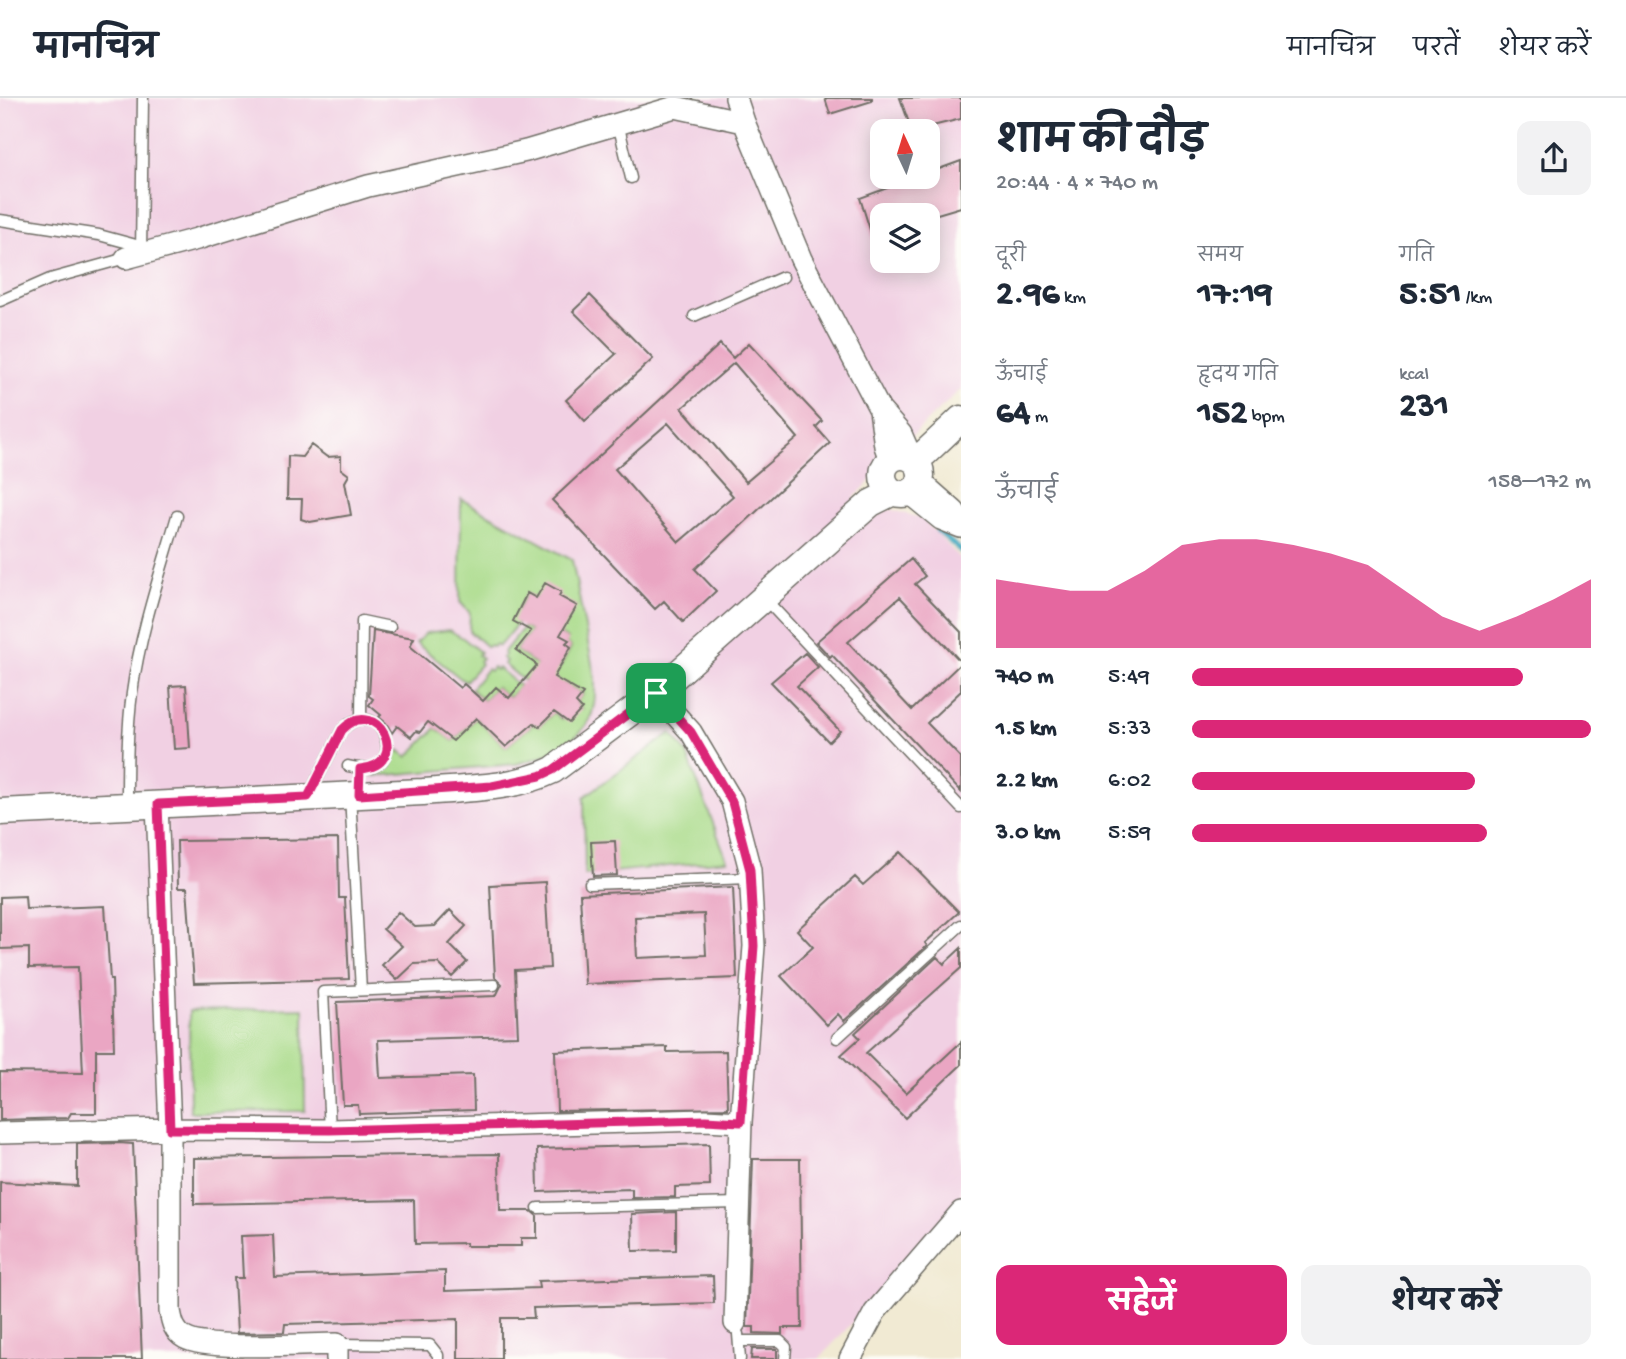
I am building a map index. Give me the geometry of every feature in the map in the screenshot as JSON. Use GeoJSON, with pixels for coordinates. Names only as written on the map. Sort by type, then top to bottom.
{"type":"FeatureCollection","features":[{"type":"Feature","properties":{"kind":"street"},"geometry":{"type":"LineString","coordinates":[[736,98],[801,259],[880,411],[885,446],[900,480],[954,511],[961,525]]}},
{"type":"Feature","properties":{"kind":"street"},"geometry":{"type":"LineString","coordinates":[[134,256],[368,186],[526,151],[679,103],[744,122]]}},
{"type":"Feature","properties":{"kind":"street"},"geometry":{"type":"LineString","coordinates":[[0,812],[308,797],[356,786],[492,786],[540,776],[553,770],[656,693],[900,480],[961,419]]}},
{"type":"Feature","properties":{"kind":"street"},"geometry":{"type":"LineString","coordinates":[[656,693],[691,732],[732,802],[750,878],[754,946],[741,1122],[737,1332]]}},
{"type":"Feature","properties":{"kind":"street"},"geometry":{"type":"LineString","coordinates":[[158,804],[170,1129],[172,1326],[185,1338],[208,1345],[337,1352]]}},
{"type":"Feature","properties":{"kind":"street"},"geometry":{"type":"LineString","coordinates":[[0,1133],[170,1129],[330,1130],[706,1120],[741,1122]]}},
{"type":"Feature","properties":{"kind":"street"},"geometry":{"type":"LineString","coordinates":[[850,1359],[875,1312],[961,1212]]}},
{"type":"Feature","properties":{"kind":"lane"},"geometry":{"type":"LineString","coordinates":[[134,256],[143,98]]}},
{"type":"Feature","properties":{"kind":"lane"},"geometry":{"type":"LineString","coordinates":[[618,123],[631,178]]}},
{"type":"Feature","properties":{"kind":"lane"},"geometry":{"type":"LineString","coordinates":[[0,220],[99,235],[136,245],[134,256]]}},
{"type":"Feature","properties":{"kind":"lane"},"geometry":{"type":"LineString","coordinates":[[0,301],[50,279],[134,256]]}},
{"type":"Feature","properties":{"kind":"lane"},"geometry":{"type":"LineString","coordinates":[[694,316],[783,277]]}},
{"type":"Feature","properties":{"kind":"lane"},"geometry":{"type":"LineString","coordinates":[[127,805],[127,744],[132,690],[150,607],[177,516]]}},
{"type":"Feature","properties":{"kind":"lane"},"geometry":{"type":"LineString","coordinates":[[765,599],[961,808]]}},
{"type":"Feature","properties":{"kind":"lane"},"geometry":{"type":"LineString","coordinates":[[361,719],[362,621],[390,626]]}},
{"type":"Feature","properties":{"kind":"lane"},"geometry":{"type":"LineString","coordinates":[[308,797],[342,730],[348,724],[361,719],[376,724],[383,730],[387,750],[379,764],[370,768],[356,786]]}},
{"type":"Feature","properties":{"kind":"lane"},"geometry":{"type":"LineString","coordinates":[[348,766],[356,786],[361,990]]}},
{"type":"Feature","properties":{"kind":"lane"},"geometry":{"type":"LineString","coordinates":[[590,884],[750,878]]}},
{"type":"Feature","properties":{"kind":"lane"},"geometry":{"type":"LineString","coordinates":[[837,1038],[961,925]]}},
{"type":"Feature","properties":{"kind":"lane"},"geometry":{"type":"LineString","coordinates":[[330,1130],[323,992],[494,985]]}},
{"type":"Feature","properties":{"kind":"lane"},"geometry":{"type":"LineString","coordinates":[[538,1208],[739,1203]]}},
{"type":"Feature","properties":{"kind":"lane"},"geometry":{"type":"LineString","coordinates":[[740,1359],[737,1332],[780,1341],[786,1347],[785,1359]]}},
{"type":"Feature","properties":{"kind":"lane"},"geometry":{"type":"LineString","coordinates":[[337,1352],[430,1345],[438,1359]]}},
{"type":"Feature","properties":{"kind":"shaded area"},"geometry":{"type":"Polygon","coordinates":[[[0,98],[961,98],[961,389],[854,498],[923,519],[961,559],[961,1204],[819,1359],[0,1359],[0,98]]]}},
{"type":"Feature","properties":{"kind":"green space"},"geometry":{"type":"Polygon","coordinates":[[[461,499],[572,560],[595,679],[592,713],[584,727],[568,742],[548,754],[516,764],[375,776],[399,750],[408,757],[436,728],[453,741],[476,718],[506,747],[534,723],[539,727],[554,712],[561,719],[582,709],[576,703],[583,694],[564,683],[560,686],[534,681],[561,666],[571,647],[566,643],[568,639],[559,634],[576,606],[527,594],[519,607],[518,623],[499,646],[496,644],[487,647],[469,631],[470,613],[460,602],[461,499]]]}},
{"type":"Feature","properties":{"kind":"green space"},"geometry":{"type":"Polygon","coordinates":[[[524,627],[531,631],[516,650],[538,666],[524,681],[504,664],[506,661],[502,658],[524,627]]]}},
{"type":"Feature","properties":{"kind":"green space"},"geometry":{"type":"Polygon","coordinates":[[[449,630],[480,652],[478,655],[482,658],[479,661],[481,664],[465,682],[416,643],[426,633],[449,630]]]}},
{"type":"Feature","properties":{"kind":"green space"},"geometry":{"type":"Polygon","coordinates":[[[493,667],[520,686],[509,698],[496,687],[483,701],[471,689],[487,669],[490,671],[493,667]]]}},
{"type":"Feature","properties":{"kind":"green space"},"geometry":{"type":"Polygon","coordinates":[[[671,733],[686,752],[727,860],[585,875],[584,797],[671,733]]]}},
{"type":"Feature","properties":{"kind":"green space"},"geometry":{"type":"Polygon","coordinates":[[[304,1008],[305,1111],[190,1112],[189,1011],[304,1008]]]}},
{"type":"Feature","properties":{"kind":"building"},"geometry":{"type":"Polygon","coordinates":[[[825,98],[872,98],[872,101],[830,114],[825,98]]]}},
{"type":"Feature","properties":{"kind":"building"},"geometry":{"type":"Polygon","coordinates":[[[900,98],[961,98],[961,119],[940,124],[940,119],[908,119],[900,98]]]}},
{"type":"Feature","properties":{"kind":"building"},"geometry":{"type":"Polygon","coordinates":[[[961,161],[961,207],[940,213],[940,203],[870,203],[870,230],[860,198],[884,189],[940,189],[940,169],[961,161]]]}},
{"type":"Feature","properties":{"kind":"building"},"geometry":{"type":"Polygon","coordinates":[[[590,295],[653,359],[585,421],[566,400],[616,354],[573,311],[590,295]]]}},
{"type":"Feature","properties":{"kind":"building"},"geometry":{"type":"Polygon","coordinates":[[[749,343],[822,421],[816,427],[830,443],[695,569],[716,591],[683,622],[664,601],[655,609],[552,500],[720,344],[733,358],[749,343]],[[734,363],[682,408],[746,482],[798,438],[734,363]],[[668,423],[615,469],[679,542],[733,496],[668,423]]]}},
{"type":"Feature","properties":{"kind":"building"},"geometry":{"type":"Polygon","coordinates":[[[311,445],[327,457],[341,456],[341,469],[349,475],[345,482],[351,515],[310,522],[301,519],[302,499],[287,499],[288,456],[302,457],[311,445]]]}},
{"type":"Feature","properties":{"kind":"building"},"geometry":{"type":"Polygon","coordinates":[[[911,559],[925,576],[915,584],[961,632],[961,662],[900,597],[848,642],[912,710],[961,663],[961,691],[927,723],[961,758],[961,792],[832,655],[830,657],[816,642],[911,559]]]}},
{"type":"Feature","properties":{"kind":"building"},"geometry":{"type":"Polygon","coordinates":[[[545,583],[561,592],[559,596],[577,606],[560,635],[569,640],[566,643],[571,647],[554,677],[583,694],[576,703],[582,709],[569,723],[554,712],[539,727],[534,723],[506,747],[476,718],[453,741],[428,722],[420,732],[416,731],[411,737],[397,726],[392,733],[379,717],[381,715],[369,705],[373,699],[369,696],[373,631],[414,638],[410,646],[460,688],[464,684],[483,701],[496,687],[509,698],[537,665],[516,650],[531,631],[513,621],[527,593],[536,598],[545,583]]]}},
{"type":"Feature","properties":{"kind":"building"},"geometry":{"type":"Polygon","coordinates":[[[805,653],[818,667],[797,686],[840,731],[829,742],[771,682],[805,653]]]}},
{"type":"Feature","properties":{"kind":"building"},"geometry":{"type":"Polygon","coordinates":[[[186,685],[190,748],[174,749],[170,686],[186,685]]]}},
{"type":"Feature","properties":{"kind":"building"},"geometry":{"type":"Polygon","coordinates":[[[338,839],[339,898],[345,898],[349,979],[194,983],[187,888],[178,888],[177,841],[338,839]]]}},
{"type":"Feature","properties":{"kind":"building"},"geometry":{"type":"Polygon","coordinates":[[[615,841],[617,875],[593,876],[591,842],[615,841]]]}},
{"type":"Feature","properties":{"kind":"building"},"geometry":{"type":"Polygon","coordinates":[[[900,852],[959,912],[925,943],[927,946],[844,1021],[838,1014],[827,1025],[781,976],[813,947],[797,930],[855,877],[863,885],[900,852]]]}},
{"type":"Feature","properties":{"kind":"building"},"geometry":{"type":"Polygon","coordinates":[[[545,882],[550,968],[515,970],[518,1036],[378,1040],[380,1078],[473,1075],[474,1110],[359,1114],[358,1105],[343,1105],[337,1002],[496,996],[502,984],[495,977],[490,885],[545,882]]]}},
{"type":"Feature","properties":{"kind":"building"},"geometry":{"type":"Polygon","coordinates":[[[733,887],[737,978],[585,984],[580,894],[733,887]],[[704,914],[635,917],[637,958],[706,955],[704,914]]]}},
{"type":"Feature","properties":{"kind":"building"},"geometry":{"type":"Polygon","coordinates":[[[25,896],[26,909],[105,906],[112,980],[114,1050],[96,1050],[96,1113],[71,1113],[68,1118],[0,1120],[0,1072],[83,1073],[78,967],[29,968],[29,948],[0,949],[0,897],[25,896]]]}},
{"type":"Feature","properties":{"kind":"building"},"geometry":{"type":"Polygon","coordinates":[[[450,910],[466,926],[449,944],[467,962],[452,977],[438,963],[414,964],[397,980],[382,965],[402,946],[383,929],[398,912],[415,927],[435,926],[450,910]]]}},
{"type":"Feature","properties":{"kind":"building"},"geometry":{"type":"Polygon","coordinates":[[[961,948],[961,968],[866,1053],[906,1093],[961,1042],[961,1065],[905,1118],[841,1055],[860,1038],[855,1033],[937,957],[944,964],[961,948]]]}},
{"type":"Feature","properties":{"kind":"building"},"geometry":{"type":"Polygon","coordinates":[[[667,1047],[667,1052],[726,1051],[728,1108],[557,1111],[555,1051],[667,1047]]]}},
{"type":"Feature","properties":{"kind":"building"},"geometry":{"type":"Polygon","coordinates":[[[77,1144],[133,1144],[142,1359],[0,1359],[0,1182],[77,1186],[77,1144]]]}},
{"type":"Feature","properties":{"kind":"building"},"geometry":{"type":"Polygon","coordinates":[[[709,1144],[710,1186],[675,1187],[675,1197],[632,1198],[632,1189],[538,1192],[537,1149],[709,1144]]]}},
{"type":"Feature","properties":{"kind":"building"},"geometry":{"type":"Polygon","coordinates":[[[499,1154],[500,1211],[531,1211],[537,1216],[537,1238],[521,1238],[521,1246],[415,1244],[414,1200],[194,1204],[194,1158],[499,1154]]]}},
{"type":"Feature","properties":{"kind":"building"},"geometry":{"type":"Polygon","coordinates":[[[753,1159],[800,1159],[802,1328],[782,1328],[782,1334],[754,1333],[754,1327],[747,1327],[753,1159]]]}},
{"type":"Feature","properties":{"kind":"building"},"geometry":{"type":"Polygon","coordinates":[[[676,1212],[676,1250],[633,1251],[632,1214],[676,1212]]]}},
{"type":"Feature","properties":{"kind":"building"},"geometry":{"type":"Polygon","coordinates":[[[273,1235],[275,1277],[445,1271],[445,1291],[539,1288],[538,1281],[713,1276],[714,1303],[533,1308],[534,1318],[501,1318],[501,1359],[458,1359],[458,1319],[285,1324],[284,1332],[237,1333],[234,1278],[243,1278],[241,1236],[273,1235]]]}},
{"type":"Feature","properties":{"kind":"building"},"geometry":{"type":"Polygon","coordinates":[[[752,1349],[777,1349],[777,1359],[751,1359],[752,1349]]]}},
{"type":"Feature","properties":{"kind":"waterway"},"geometry":{"type":"LineString","coordinates":[[937,530],[961,551]]}},
{"type":"Feature","properties":{"kind":"route"},"geometry":{"type":"LineString","coordinates":[[656,693],[691,732],[732,802],[750,870],[754,946],[741,1122],[706,1120],[330,1130],[170,1129],[158,804],[308,797],[342,730],[348,724],[361,719],[376,724],[383,730],[387,750],[379,764],[360,769],[359,795],[492,786],[524,780],[553,770],[656,693]]}}]}
